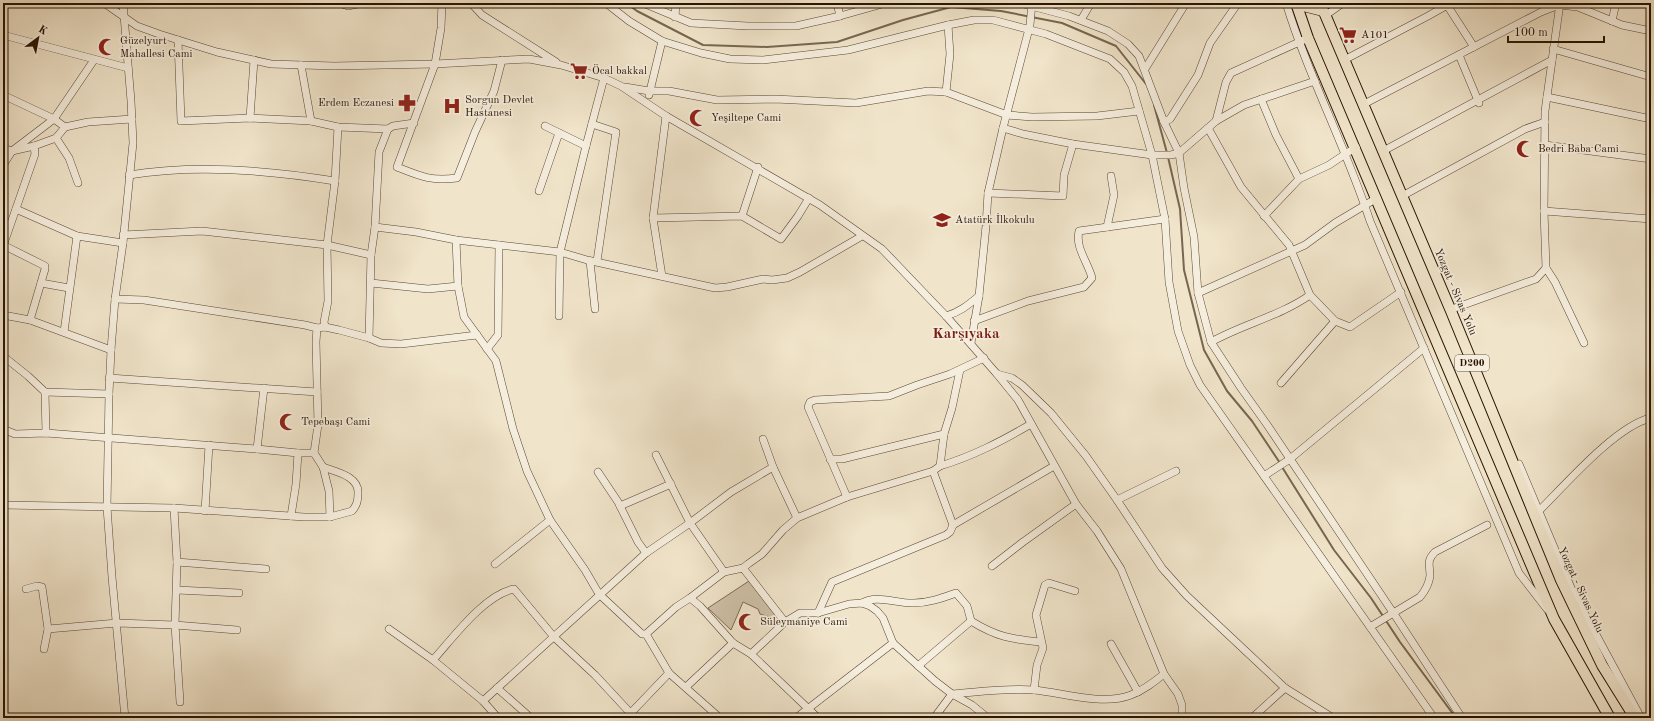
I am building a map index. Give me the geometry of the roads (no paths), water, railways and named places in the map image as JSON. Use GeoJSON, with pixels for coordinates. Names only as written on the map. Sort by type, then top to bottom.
{"type":"FeatureCollection","features":[{"type":"Feature","properties":{"kind":"highway","name":"D200"},"geometry":{"type":"LineString","coordinates":[[1294,4],[1356,147],[1554,619],[1610,718]]}},
{"type":"Feature","properties":{"kind":"highway","name":"Yozgat - Sivas Yolu"},"geometry":{"type":"LineString","coordinates":[[1322,8],[1451,311],[1560,580],[1602,665],[1635,718]]}},
{"type":"Feature","properties":{"kind":"main road"},"geometry":{"type":"LineString","coordinates":[[1294,4],[1322,8]]}},
{"type":"Feature","properties":{"kind":"street"},"geometry":{"type":"LineString","coordinates":[[104,3],[138,26],[217,52],[271,64],[334,66],[435,64],[529,59],[561,65],[604,78],[621,86],[648,102],[666,116],[820,205],[882,249],[971,343],[1018,400],[1076,504],[1097,530],[1121,570],[1164,674],[1178,694],[1182,705],[1182,718]]}},
{"type":"Feature","properties":{"kind":"street"},"geometry":{"type":"LineString","coordinates":[[123,3],[133,143],[123,243],[115,299],[111,350],[109,378],[107,507],[125,718]]}},
{"type":"Feature","properties":{"kind":"street"},"geometry":{"type":"LineString","coordinates":[[339,3],[348,6],[362,3]]}},
{"type":"Feature","properties":{"kind":"street"},"geometry":{"type":"LineString","coordinates":[[442,3],[435,64],[397,167],[423,177],[438,180],[458,178],[475,132],[494,91],[502,60]]}},
{"type":"Feature","properties":{"kind":"street"},"geometry":{"type":"LineString","coordinates":[[471,3],[482,15],[561,65]]}},
{"type":"Feature","properties":{"kind":"street"},"geometry":{"type":"LineString","coordinates":[[606,3],[662,41],[679,47],[730,59],[763,60],[848,50],[974,20],[993,20],[1029,27],[1110,59],[1124,72],[1132,86],[1154,155],[1165,219],[1169,282],[1178,331],[1190,365],[1200,385],[1267,475],[1434,718]]}},
{"type":"Feature","properties":{"kind":"street"},"geometry":{"type":"LineString","coordinates":[[644,3],[691,23],[709,25],[796,26],[840,16],[886,3]]}},
{"type":"Feature","properties":{"kind":"street"},"geometry":{"type":"LineString","coordinates":[[675,17],[676,3]]}},
{"type":"Feature","properties":{"kind":"street"},"geometry":{"type":"LineString","coordinates":[[837,3],[840,16]]}},
{"type":"Feature","properties":{"kind":"street"},"geometry":{"type":"LineString","coordinates":[[1020,3],[1031,4],[1108,30],[1128,44],[1139,56],[1164,122],[1179,154],[1194,237],[1198,293],[1211,342],[1290,459],[1391,614],[1462,718]]}},
{"type":"Feature","properties":{"kind":"street"},"geometry":{"type":"LineString","coordinates":[[1081,20],[1091,3]]}},
{"type":"Feature","properties":{"kind":"street"},"geometry":{"type":"LineString","coordinates":[[1145,70],[1186,3]]}},
{"type":"Feature","properties":{"kind":"street"},"geometry":{"type":"LineString","coordinates":[[1164,122],[1170,119],[1198,75],[1210,43],[1238,3]]}},
{"type":"Feature","properties":{"kind":"street"},"geometry":{"type":"LineString","coordinates":[[1286,3],[1298,42],[1315,81],[1321,100],[1345,154],[1370,221],[1520,573],[1554,619]]}},
{"type":"Feature","properties":{"kind":"street"},"geometry":{"type":"LineString","coordinates":[[1343,3],[1322,8],[1366,103],[1572,590],[1641,718]]}},
{"type":"Feature","properties":{"kind":"street"},"geometry":{"type":"LineString","coordinates":[[1612,21],[1616,3]]}},
{"type":"Feature","properties":{"kind":"street"},"geometry":{"type":"LineString","coordinates":[[971,343],[979,296],[988,192],[1029,27],[1031,4]]}},
{"type":"Feature","properties":{"kind":"street"},"geometry":{"type":"LineString","coordinates":[[1346,58],[1449,4],[1474,47]]}},
{"type":"Feature","properties":{"kind":"street"},"geometry":{"type":"LineString","coordinates":[[1559,4],[1545,122],[1544,211],[1546,268],[1556,282],[1584,343]]}},
{"type":"Feature","properties":{"kind":"street"},"geometry":{"type":"LineString","coordinates":[[1366,103],[1559,4],[1578,6],[1622,25],[1651,31]]}},
{"type":"Feature","properties":{"kind":"street"},"geometry":{"type":"LineString","coordinates":[[946,92],[950,54],[948,25]]}},
{"type":"Feature","properties":{"kind":"street"},"geometry":{"type":"LineString","coordinates":[[3,35],[128,68]]}},
{"type":"Feature","properties":{"kind":"street"},"geometry":{"type":"LineString","coordinates":[[1216,121],[1226,82],[1231,74],[1308,38]]}},
{"type":"Feature","properties":{"kind":"street"},"geometry":{"type":"LineString","coordinates":[[178,40],[180,121],[250,118],[311,121],[338,127],[388,129],[393,126],[414,123]]}},
{"type":"Feature","properties":{"kind":"street"},"geometry":{"type":"LineString","coordinates":[[648,102],[649,91],[662,41]]}},
{"type":"Feature","properties":{"kind":"street"},"geometry":{"type":"LineString","coordinates":[[1554,49],[1651,77]]}},
{"type":"Feature","properties":{"kind":"street"},"geometry":{"type":"LineString","coordinates":[[1459,55],[1479,101]]}},
{"type":"Feature","properties":{"kind":"street"},"geometry":{"type":"LineString","coordinates":[[3,165],[12,151],[54,119],[94,60]]}},
{"type":"Feature","properties":{"kind":"street"},"geometry":{"type":"LineString","coordinates":[[250,118],[254,60]]}},
{"type":"Feature","properties":{"kind":"street"},"geometry":{"type":"LineString","coordinates":[[1385,150],[1479,101],[1552,60]]}},
{"type":"Feature","properties":{"kind":"street"},"geometry":{"type":"LineString","coordinates":[[301,65],[311,121]]}},
{"type":"Feature","properties":{"kind":"street"},"geometry":{"type":"LineString","coordinates":[[559,316],[560,252],[604,78]]}},
{"type":"Feature","properties":{"kind":"street"},"geometry":{"type":"LineString","coordinates":[[1003,128],[1023,134],[1073,144],[1154,155],[1179,154],[1216,121],[1244,105],[1315,81]]}},
{"type":"Feature","properties":{"kind":"street"},"geometry":{"type":"LineString","coordinates":[[621,86],[649,91],[669,91],[717,100],[775,99],[856,103],[928,91],[946,92],[1007,115],[1032,117],[1097,116],[1139,111]]}},
{"type":"Feature","properties":{"kind":"street"},"geometry":{"type":"LineString","coordinates":[[3,95],[54,119],[65,128]]}},
{"type":"Feature","properties":{"kind":"street"},"geometry":{"type":"LineString","coordinates":[[1547,97],[1651,119]]}},
{"type":"Feature","properties":{"kind":"street"},"geometry":{"type":"LineString","coordinates":[[1261,99],[1276,135],[1299,179]]}},
{"type":"Feature","properties":{"kind":"street"},"geometry":{"type":"LineString","coordinates":[[662,276],[653,218],[666,116]]}},
{"type":"Feature","properties":{"kind":"street"},"geometry":{"type":"LineString","coordinates":[[3,148],[12,151],[34,146],[56,138],[65,128],[88,122],[132,119]]}},
{"type":"Feature","properties":{"kind":"street"},"geometry":{"type":"LineString","coordinates":[[1404,195],[1526,129],[1545,122]]}},
{"type":"Feature","properties":{"kind":"street"},"geometry":{"type":"LineString","coordinates":[[592,124],[616,132],[593,261],[595,309]]}},
{"type":"Feature","properties":{"kind":"street"},"geometry":{"type":"LineString","coordinates":[[545,126],[586,146]]}},
{"type":"Feature","properties":{"kind":"street"},"geometry":{"type":"LineString","coordinates":[[330,517],[329,497],[323,467],[314,452],[318,425],[316,342],[324,322],[328,301],[327,245],[335,181],[338,127]]}},
{"type":"Feature","properties":{"kind":"street"},"geometry":{"type":"LineString","coordinates":[[1208,128],[1241,187],[1292,250],[1310,295],[1335,321],[1350,326],[1401,292]]}},
{"type":"Feature","properties":{"kind":"street"},"geometry":{"type":"LineString","coordinates":[[369,338],[371,255],[375,227],[379,152],[388,129]]}},
{"type":"Feature","properties":{"kind":"street"},"geometry":{"type":"LineString","coordinates":[[540,191],[559,133]]}},
{"type":"Feature","properties":{"kind":"street"},"geometry":{"type":"LineString","coordinates":[[56,138],[69,158],[78,183]]}},
{"type":"Feature","properties":{"kind":"street"},"geometry":{"type":"LineString","coordinates":[[988,192],[1063,196],[1064,175],[1073,144]]}},
{"type":"Feature","properties":{"kind":"street"},"geometry":{"type":"LineString","coordinates":[[1545,145],[1651,159]]}},
{"type":"Feature","properties":{"kind":"street"},"geometry":{"type":"LineString","coordinates":[[30,320],[45,266],[3,245],[35,154],[34,146]]}},
{"type":"Feature","properties":{"kind":"street"},"geometry":{"type":"LineString","coordinates":[[1264,216],[1299,179],[1329,165],[1356,147]]}},
{"type":"Feature","properties":{"kind":"street"},"geometry":{"type":"LineString","coordinates":[[742,216],[758,168]]}},
{"type":"Feature","properties":{"kind":"street"},"geometry":{"type":"LineString","coordinates":[[129,175],[154,171],[251,171],[335,181]]}},
{"type":"Feature","properties":{"kind":"street"},"geometry":{"type":"LineString","coordinates":[[1107,227],[1114,195],[1111,176]]}},
{"type":"Feature","properties":{"kind":"street"},"geometry":{"type":"LineString","coordinates":[[653,218],[742,216],[781,239],[809,198]]}},
{"type":"Feature","properties":{"kind":"street"},"geometry":{"type":"LineString","coordinates":[[1198,293],[1305,245],[1335,223],[1377,198]]}},
{"type":"Feature","properties":{"kind":"street"},"geometry":{"type":"LineString","coordinates":[[16,209],[77,236],[123,243]]}},
{"type":"Feature","properties":{"kind":"street"},"geometry":{"type":"LineString","coordinates":[[1544,211],[1651,219]]}},
{"type":"Feature","properties":{"kind":"street"},"geometry":{"type":"LineString","coordinates":[[974,321],[1028,301],[1084,287],[1092,278],[1087,262],[1078,245],[1079,231],[1165,219]]}},
{"type":"Feature","properties":{"kind":"street"},"geometry":{"type":"LineString","coordinates":[[375,227],[416,232],[456,240],[560,252],[593,261],[715,288],[727,287],[763,279],[772,280],[787,278],[862,236]]}},
{"type":"Feature","properties":{"kind":"street"},"geometry":{"type":"LineString","coordinates":[[123,235],[202,232],[327,245],[371,255]]}},
{"type":"Feature","properties":{"kind":"street"},"geometry":{"type":"LineString","coordinates":[[64,332],[77,236]]}},
{"type":"Feature","properties":{"kind":"street"},"geometry":{"type":"LineString","coordinates":[[456,240],[458,286],[464,317],[496,361],[513,429],[527,471],[550,520],[585,570],[599,594],[642,634],[646,634],[669,673],[720,718]]}},
{"type":"Feature","properties":{"kind":"street"},"geometry":{"type":"LineString","coordinates":[[487,349],[498,335],[499,245]]}},
{"type":"Feature","properties":{"kind":"street"},"geometry":{"type":"LineString","coordinates":[[1452,309],[1536,280],[1546,268]]}},
{"type":"Feature","properties":{"kind":"street"},"geometry":{"type":"LineString","coordinates":[[41,283],[69,288]]}},
{"type":"Feature","properties":{"kind":"street"},"geometry":{"type":"LineString","coordinates":[[371,283],[428,289],[458,286]]}},
{"type":"Feature","properties":{"kind":"street"},"geometry":{"type":"LineString","coordinates":[[1211,342],[1228,333],[1296,305],[1310,295]]}},
{"type":"Feature","properties":{"kind":"street"},"geometry":{"type":"LineString","coordinates":[[946,316],[962,310],[979,296]]}},
{"type":"Feature","properties":{"kind":"street"},"geometry":{"type":"LineString","coordinates":[[115,299],[144,300],[305,325],[369,338],[381,343],[401,344],[477,335]]}},
{"type":"Feature","properties":{"kind":"street"},"geometry":{"type":"LineString","coordinates":[[3,315],[30,320],[111,350]]}},
{"type":"Feature","properties":{"kind":"street"},"geometry":{"type":"LineString","coordinates":[[1281,383],[1335,321]]}},
{"type":"Feature","properties":{"kind":"street"},"geometry":{"type":"LineString","coordinates":[[1267,475],[1290,459],[1424,348]]}},
{"type":"Feature","properties":{"kind":"street"},"geometry":{"type":"LineString","coordinates":[[3,356],[45,392],[109,394]]}},
{"type":"Feature","properties":{"kind":"street"},"geometry":{"type":"LineString","coordinates":[[847,497],[808,407],[810,402],[815,400],[889,396],[960,370],[984,358]]}},
{"type":"Feature","properties":{"kind":"street"},"geometry":{"type":"LineString","coordinates":[[940,466],[944,434],[952,408],[955,387],[960,370]]}},
{"type":"Feature","properties":{"kind":"street"},"geometry":{"type":"LineString","coordinates":[[997,374],[1012,378],[1037,398],[1086,456],[1168,575],[1187,596],[1285,688],[1333,718]]}},
{"type":"Feature","properties":{"kind":"street"},"geometry":{"type":"LineString","coordinates":[[109,378],[317,392]]}},
{"type":"Feature","properties":{"kind":"street"},"geometry":{"type":"LineString","coordinates":[[257,449],[264,388]]}},
{"type":"Feature","properties":{"kind":"street"},"geometry":{"type":"LineString","coordinates":[[45,392],[46,434]]}},
{"type":"Feature","properties":{"kind":"street"},"geometry":{"type":"LineString","coordinates":[[1539,511],[1615,436],[1642,420],[1651,418]]}},
{"type":"Feature","properties":{"kind":"street"},"geometry":{"type":"LineString","coordinates":[[646,634],[676,607],[724,572],[743,568],[762,554],[783,530],[797,518],[847,497],[932,471],[940,466],[964,459],[991,447],[1031,424]]}},
{"type":"Feature","properties":{"kind":"street"},"geometry":{"type":"LineString","coordinates":[[3,429],[15,434],[46,434],[108,438],[298,453],[314,452]]}},
{"type":"Feature","properties":{"kind":"street"},"geometry":{"type":"LineString","coordinates":[[830,459],[842,459],[944,434]]}},
{"type":"Feature","properties":{"kind":"street"},"geometry":{"type":"LineString","coordinates":[[763,439],[773,467],[797,518]]}},
{"type":"Feature","properties":{"kind":"street"},"geometry":{"type":"LineString","coordinates":[[205,511],[209,445]]}},
{"type":"Feature","properties":{"kind":"street"},"geometry":{"type":"LineString","coordinates":[[291,516],[296,484],[298,453]]}},
{"type":"Feature","properties":{"kind":"street"},"geometry":{"type":"LineString","coordinates":[[656,455],[690,524],[724,572]]}},
{"type":"Feature","properties":{"kind":"street"},"geometry":{"type":"LineString","coordinates":[[818,613],[832,582],[946,535],[950,532],[953,525],[1054,466]]}},
{"type":"Feature","properties":{"kind":"street"},"geometry":{"type":"LineString","coordinates":[[3,506],[174,508],[291,516],[330,517],[352,511],[358,502],[358,491],[355,482],[351,478],[323,467]]}},
{"type":"Feature","properties":{"kind":"street"},"geometry":{"type":"LineString","coordinates":[[483,701],[599,594],[646,553],[690,524],[731,492],[773,467]]}},
{"type":"Feature","properties":{"kind":"street"},"geometry":{"type":"LineString","coordinates":[[932,471],[953,525]]}},
{"type":"Feature","properties":{"kind":"street"},"geometry":{"type":"LineString","coordinates":[[1117,500],[1176,471]]}},
{"type":"Feature","properties":{"kind":"street"},"geometry":{"type":"LineString","coordinates":[[598,472],[620,506],[638,542],[646,553]]}},
{"type":"Feature","properties":{"kind":"street"},"geometry":{"type":"LineString","coordinates":[[620,506],[671,484]]}},
{"type":"Feature","properties":{"kind":"street"},"geometry":{"type":"LineString","coordinates":[[992,566],[1076,504]]}},
{"type":"Feature","properties":{"kind":"street"},"geometry":{"type":"LineString","coordinates":[[174,508],[177,562],[176,625],[180,702]]}},
{"type":"Feature","properties":{"kind":"street"},"geometry":{"type":"LineString","coordinates":[[495,564],[550,520]]}},
{"type":"Feature","properties":{"kind":"street"},"geometry":{"type":"LineString","coordinates":[[1372,626],[1420,597],[1426,590],[1430,578],[1430,557],[1435,552],[1487,525]]}},
{"type":"Feature","properties":{"kind":"street"},"geometry":{"type":"LineString","coordinates":[[177,562],[266,569]]}},
{"type":"Feature","properties":{"kind":"street"},"geometry":{"type":"LineString","coordinates":[[743,568],[785,622]]}},
{"type":"Feature","properties":{"kind":"street"},"geometry":{"type":"LineString","coordinates":[[1034,690],[1037,665],[1043,648],[1040,642],[1036,615],[1045,585],[1049,583],[1075,591]]}},
{"type":"Feature","properties":{"kind":"street"},"geometry":{"type":"LineString","coordinates":[[26,589],[37,586],[42,587],[48,629],[44,649]]}},
{"type":"Feature","properties":{"kind":"street"},"geometry":{"type":"LineString","coordinates":[[433,660],[489,601],[508,590],[514,589],[554,637],[595,675],[630,716],[669,673]]}},
{"type":"Feature","properties":{"kind":"street"},"geometry":{"type":"LineString","coordinates":[[177,590],[239,593]]}},
{"type":"Feature","properties":{"kind":"street"},"geometry":{"type":"LineString","coordinates":[[862,603],[869,599],[916,603],[934,601],[956,593],[967,606],[970,621],[983,629],[1004,638],[1040,642]]}},
{"type":"Feature","properties":{"kind":"street"},"geometry":{"type":"LineString","coordinates":[[690,598],[700,606],[733,643],[751,654],[818,718]]}},
{"type":"Feature","properties":{"kind":"street"},"geometry":{"type":"LineString","coordinates":[[751,654],[785,622],[800,613],[818,613],[849,604],[862,603],[877,611],[883,618],[893,643],[918,666],[952,694],[972,705],[988,718]]}},
{"type":"Feature","properties":{"kind":"street"},"geometry":{"type":"LineString","coordinates":[[918,666],[970,621]]}},
{"type":"Feature","properties":{"kind":"street"},"geometry":{"type":"LineString","coordinates":[[48,629],[117,623],[176,625],[237,630]]}},
{"type":"Feature","properties":{"kind":"street"},"geometry":{"type":"LineString","coordinates":[[389,629],[433,660],[483,701],[498,718]]}},
{"type":"Feature","properties":{"kind":"street"},"geometry":{"type":"LineString","coordinates":[[686,687],[733,643]]}},
{"type":"Feature","properties":{"kind":"street"},"geometry":{"type":"LineString","coordinates":[[796,718],[893,643]]}},
{"type":"Feature","properties":{"kind":"street"},"geometry":{"type":"LineString","coordinates":[[1111,644],[1138,692]]}},
{"type":"Feature","properties":{"kind":"street"},"geometry":{"type":"LineString","coordinates":[[952,694],[1034,690],[1108,700],[1138,692],[1148,687],[1164,674]]}},
{"type":"Feature","properties":{"kind":"street"},"geometry":{"type":"LineString","coordinates":[[497,688],[531,718]]}},
{"type":"Feature","properties":{"kind":"street"},"geometry":{"type":"LineString","coordinates":[[1252,718],[1285,688]]}},
{"type":"Feature","properties":{"kind":"street"},"geometry":{"type":"LineString","coordinates":[[934,718],[952,694]]}},
{"type":"Feature","properties":{"kind":"waterway"},"geometry":{"type":"LineString","coordinates":[[626,3],[637,11],[703,45],[767,47],[837,42],[903,20],[951,7],[1001,11],[1062,23],[1116,46],[1146,84]]}},
{"type":"Feature","properties":{"kind":"waterway"},"geometry":{"type":"LineString","coordinates":[[1154,105],[1167,153]]}},
{"type":"Feature","properties":{"kind":"waterway"},"geometry":{"type":"LineString","coordinates":[[1168,157],[1180,209],[1184,270],[1204,350],[1227,391],[1252,421],[1280,463]]}},
{"type":"Feature","properties":{"kind":"waterway"},"geometry":{"type":"LineString","coordinates":[[1282,467],[1334,550],[1371,598],[1400,642],[1456,718]]}},
{"type":"Feature","properties":{"kind":"place","name":"A101"},"geometry":{"type":"Point","coordinates":[1348,35]}},
{"type":"Feature","properties":{"kind":"place","name":"Güzelyurt Mahallesi Cami"},"geometry":{"type":"Point","coordinates":[107,47]}},
{"type":"Feature","properties":{"kind":"place","name":"Öcal bakkal"},"geometry":{"type":"Point","coordinates":[579,71]}},
{"type":"Feature","properties":{"kind":"place","name":"Erdem Eczanesi"},"geometry":{"type":"Point","coordinates":[407,103]}},
{"type":"Feature","properties":{"kind":"place","name":"Sorgun Devlet Hastanesi"},"geometry":{"type":"Point","coordinates":[452,106]}},
{"type":"Feature","properties":{"kind":"place","name":"Yeşiltepe Cami"},"geometry":{"type":"Point","coordinates":[698,118]}},
{"type":"Feature","properties":{"kind":"place","name":"Bedri Baba Cami"},"geometry":{"type":"Point","coordinates":[1525,149]}},
{"type":"Feature","properties":{"kind":"place","name":"Atatürk İlkokulu"},"geometry":{"type":"Point","coordinates":[942,220]}},
{"type":"Feature","properties":{"kind":"place","name":"Tepebaşı Cami"},"geometry":{"type":"Point","coordinates":[288,422]}},
{"type":"Feature","properties":{"kind":"place","name":"Süleymaniye Cami"},"geometry":{"type":"Point","coordinates":[747,622]}},
{"type":"Feature","properties":{"kind":"district","name":"Karşıyaka"},"geometry":{"type":"Point","coordinates":[966,334]}}]}
